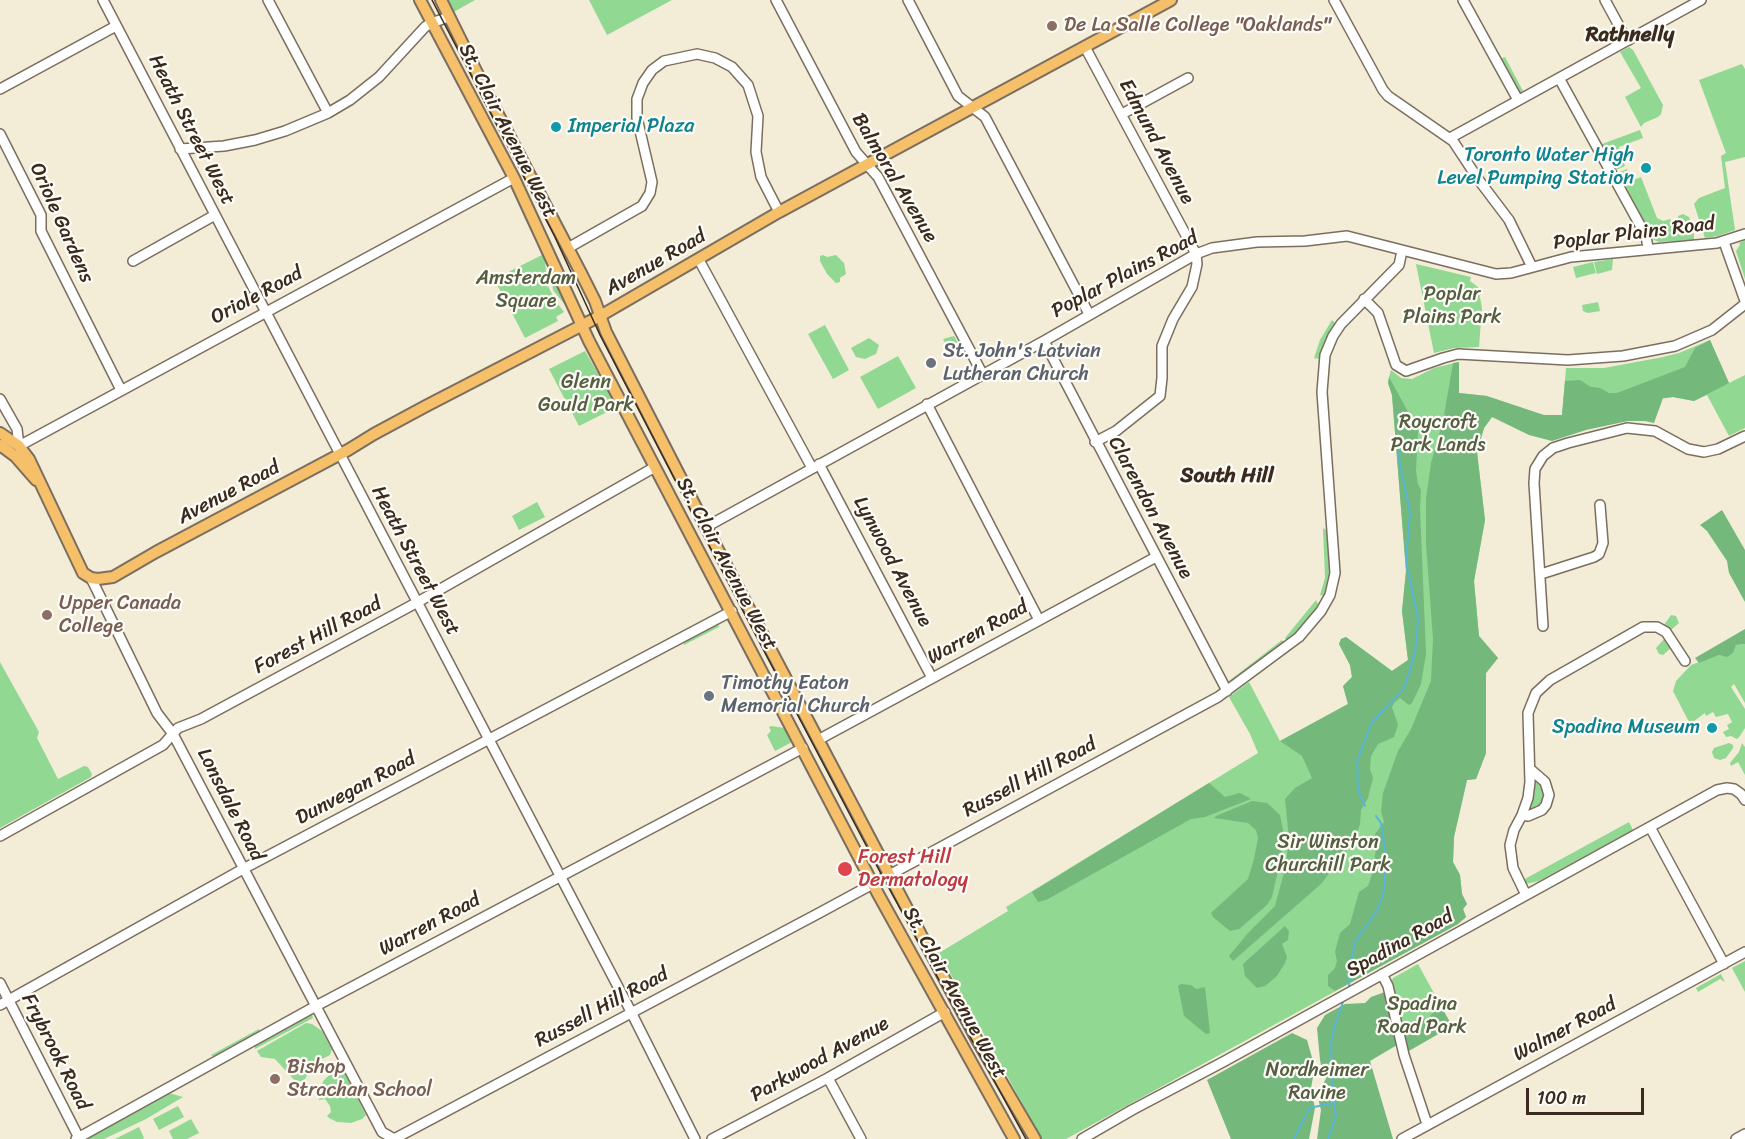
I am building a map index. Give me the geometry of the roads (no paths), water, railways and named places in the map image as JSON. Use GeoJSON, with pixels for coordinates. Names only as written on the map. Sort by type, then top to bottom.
{"type":"FeatureCollection","features":[{"type":"Feature","properties":{"kind":"main road","name":"St. Clair Avenue West"},"geometry":{"type":"LineString","coordinates":[[420,0],[514,178],[582,326],[655,467],[873,884],[1014,1139]]}},
{"type":"Feature","properties":{"kind":"main road","name":"St. Clair Avenue West"},"geometry":{"type":"LineString","coordinates":[[441,0],[595,301],[600,316],[706,526],[977,1040],[1035,1139]]}},
{"type":"Feature","properties":{"kind":"main road","name":"Avenue Road"},"geometry":{"type":"LineString","coordinates":[[91,578],[102,580],[118,575],[156,552],[455,390],[582,326],[779,212],[1171,0]]}},
{"type":"Feature","properties":{"kind":"main road"},"geometry":{"type":"LineString","coordinates":[[0,433],[19,446],[29,459],[40,485]]}},
{"type":"Feature","properties":{"kind":"main road"},"geometry":{"type":"LineString","coordinates":[[0,444],[12,448],[19,446]]}},
{"type":"Feature","properties":{"kind":"main road"},"geometry":{"type":"LineString","coordinates":[[0,444],[15,456],[40,485]]}},
{"type":"Feature","properties":{"kind":"main road","name":"Lonsdale Road"},"geometry":{"type":"LineString","coordinates":[[40,485],[79,567],[91,578]]}},
{"type":"Feature","properties":{"kind":"main road"},"geometry":{"type":"LineString","coordinates":[[757,662],[774,653]]}},
{"type":"Feature","properties":{"kind":"street","name":"Heath Street West"},"geometry":{"type":"LineString","coordinates":[[103,0],[416,603],[489,738],[695,1139]]}},
{"type":"Feature","properties":{"kind":"street"},"geometry":{"type":"LineString","coordinates":[[268,0],[328,113]]}},
{"type":"Feature","properties":{"kind":"street","name":"Balmoral Avenue"},"geometry":{"type":"LineString","coordinates":[[776,0],[856,152],[878,177],[982,373]]}},
{"type":"Feature","properties":{"kind":"street"},"geometry":{"type":"LineString","coordinates":[[908,0],[958,96],[987,120],[1089,314]]}},
{"type":"Feature","properties":{"kind":"street"},"geometry":{"type":"LineString","coordinates":[[1334,0],[1388,96],[1450,138],[1504,213],[1532,267]]}},
{"type":"Feature","properties":{"kind":"street"},"geometry":{"type":"LineString","coordinates":[[1463,0],[1518,100]]}},
{"type":"Feature","properties":{"kind":"street"},"geometry":{"type":"LineString","coordinates":[[1605,0],[1629,40]]}},
{"type":"Feature","properties":{"kind":"street"},"geometry":{"type":"LineString","coordinates":[[1450,138],[1701,0]]}},
{"type":"Feature","properties":{"kind":"street"},"geometry":{"type":"LineString","coordinates":[[180,149],[224,146],[255,140],[285,131],[328,113],[350,100],[379,77],[431,23],[449,18]]}},
{"type":"Feature","properties":{"kind":"street"},"geometry":{"type":"LineString","coordinates":[[0,89],[116,26]]}},
{"type":"Feature","properties":{"kind":"street","name":"Edmund Avenue"},"geometry":{"type":"LineString","coordinates":[[1085,46],[1196,254]]}},
{"type":"Feature","properties":{"kind":"street"},"geometry":{"type":"LineString","coordinates":[[568,248],[642,206],[648,197],[652,182],[637,118],[637,99],[643,83],[652,70],[663,61],[697,54],[715,58],[732,67],[748,85],[758,116],[756,152],[761,177],[779,212]]}},
{"type":"Feature","properties":{"kind":"street"},"geometry":{"type":"LineString","coordinates":[[1122,114],[1188,78]]}},
{"type":"Feature","properties":{"kind":"street"},"geometry":{"type":"LineString","coordinates":[[1559,78],[1646,236],[1648,248]]}},
{"type":"Feature","properties":{"kind":"street","name":"Oriole Gardens"},"geometry":{"type":"LineString","coordinates":[[0,134],[41,215],[41,231],[121,390]]}},
{"type":"Feature","properties":{"kind":"street","name":"Oriole Road"},"geometry":{"type":"LineString","coordinates":[[19,446],[514,178]]}},
{"type":"Feature","properties":{"kind":"street"},"geometry":{"type":"LineString","coordinates":[[133,261],[215,215]]}},
{"type":"Feature","properties":{"kind":"street","name":"Poplar Plains Road"},"geometry":{"type":"LineString","coordinates":[[706,526],[1044,341],[1196,254],[1212,248],[1236,244],[1305,241],[1347,236],[1490,274],[1511,273],[1581,256],[1724,242],[1745,234]]}},
{"type":"Feature","properties":{"kind":"street"},"geometry":{"type":"LineString","coordinates":[[1364,299],[1378,313],[1396,365],[1406,371],[1443,357],[1458,354],[1568,360],[1623,356],[1675,346],[1712,330],[1745,303],[1724,242]]}},
{"type":"Feature","properties":{"kind":"street","name":"Russell Hill Road"},"geometry":{"type":"LineString","coordinates":[[394,1139],[890,875],[1227,691],[1299,637],[1321,612],[1330,595],[1335,573],[1322,377],[1325,355],[1333,336],[1364,299],[1399,265],[1402,251]]}},
{"type":"Feature","properties":{"kind":"street"},"geometry":{"type":"LineString","coordinates":[[1095,442],[1116,431],[1160,396],[1162,346],[1173,318],[1192,287],[1196,270],[1196,254]]}},
{"type":"Feature","properties":{"kind":"street","name":"Lynwood Avenue"},"geometry":{"type":"LineString","coordinates":[[699,260],[932,678]]}},
{"type":"Feature","properties":{"kind":"street","name":"Clarendon Avenue"},"geometry":{"type":"LineString","coordinates":[[1044,341],[1227,691]]}},
{"type":"Feature","properties":{"kind":"street"},"geometry":{"type":"LineString","coordinates":[[0,399],[17,429],[19,446]]}},
{"type":"Feature","properties":{"kind":"street"},"geometry":{"type":"LineString","coordinates":[[927,405],[1039,620]]}},
{"type":"Feature","properties":{"kind":"street"},"geometry":{"type":"LineString","coordinates":[[1543,626],[1534,475],[1538,462],[1547,452],[1582,439],[1627,428],[1655,431],[1688,449],[1704,453],[1745,436]]}},
{"type":"Feature","properties":{"kind":"street","name":"Forest Hill Road"},"geometry":{"type":"LineString","coordinates":[[0,836],[164,745],[178,728],[201,719],[416,603],[655,467]]}},
{"type":"Feature","properties":{"kind":"street"},"geometry":{"type":"LineString","coordinates":[[1541,574],[1599,554],[1604,543],[1600,505]]}},
{"type":"Feature","properties":{"kind":"street","name":"Warren Road"},"geometry":{"type":"LineString","coordinates":[[818,740],[1156,557]]}},
{"type":"Feature","properties":{"kind":"street","name":"Lonsdale Road"},"geometry":{"type":"LineString","coordinates":[[91,578],[157,713],[173,734],[382,1132],[394,1139]]}},
{"type":"Feature","properties":{"kind":"street","name":"Dunvegan Road"},"geometry":{"type":"LineString","coordinates":[[4,1002],[243,869],[732,611]]}},
{"type":"Feature","properties":{"kind":"street"},"geometry":{"type":"LineString","coordinates":[[1526,895],[1510,857],[1511,837],[1528,798],[1530,769],[1528,713],[1536,693],[1546,683],[1633,631],[1647,626],[1657,627],[1666,632],[1685,661]]}},
{"type":"Feature","properties":{"kind":"street","name":"Warren Road"},"geometry":{"type":"LineString","coordinates":[[78,1138],[316,1006],[803,748]]}},
{"type":"Feature","properties":{"kind":"street"},"geometry":{"type":"LineString","coordinates":[[1522,816],[1542,810],[1549,795],[1542,777],[1530,769]]}},
{"type":"Feature","properties":{"kind":"street","name":"Spadina Road"},"geometry":{"type":"LineString","coordinates":[[1082,1139],[1722,788],[1737,790],[1745,800]]}},
{"type":"Feature","properties":{"kind":"street"},"geometry":{"type":"LineString","coordinates":[[1650,827],[1724,964]]}},
{"type":"Feature","properties":{"kind":"street","name":"Walmer Road"},"geometry":{"type":"LineString","coordinates":[[1402,1139],[1745,952]]}},
{"type":"Feature","properties":{"kind":"street"},"geometry":{"type":"LineString","coordinates":[[1382,974],[1388,986],[1407,1065],[1427,1124]]}},
{"type":"Feature","properties":{"kind":"street","name":"Frybrook Road"},"geometry":{"type":"LineString","coordinates":[[0,983],[4,1002],[78,1138]]}},
{"type":"Feature","properties":{"kind":"street","name":"Parkwood Avenue"},"geometry":{"type":"LineString","coordinates":[[712,1139],[828,1078],[945,1012]]}},
{"type":"Feature","properties":{"kind":"street"},"geometry":{"type":"LineString","coordinates":[[828,1078],[861,1139]]}},
{"type":"Feature","properties":{"kind":"street"},"geometry":{"type":"LineString","coordinates":[[1736,1139],[1745,1134]]}},
{"type":"Feature","properties":{"kind":"waterway"},"geometry":{"type":"LineString","coordinates":[[1365,806],[1358,791],[1357,761],[1372,722],[1404,689],[1415,652],[1417,636],[1418,617],[1407,567],[1410,512],[1398,455],[1402,450]]}},
{"type":"Feature","properties":{"kind":"waterway"},"geometry":{"type":"LineString","coordinates":[[1349,988],[1350,966],[1355,942],[1378,909],[1385,888],[1384,844],[1381,823],[1376,816]]}},
{"type":"Feature","properties":{"kind":"waterway"},"geometry":{"type":"LineString","coordinates":[[1328,1139],[1336,1116],[1332,1088],[1331,1044],[1344,999]]}},
{"type":"Feature","properties":{"kind":"waterway"},"geometry":{"type":"LineString","coordinates":[[1294,1139],[1309,1108],[1334,1103]]}},
{"type":"Feature","properties":{"kind":"tram line"},"geometry":{"type":"LineString","coordinates":[[432,0],[554,235],[600,335],[743,611],[879,870],[1026,1139]]}},
{"type":"Feature","properties":{"kind":"place","name":"De La Salle College \"Oaklands\""},"geometry":{"type":"Point","coordinates":[1052,26]}},
{"type":"Feature","properties":{"kind":"place","name":"Imperial Plaza"},"geometry":{"type":"Point","coordinates":[556,127]}},
{"type":"Feature","properties":{"kind":"place","name":"Toronto Water High Level Pumping Station"},"geometry":{"type":"Point","coordinates":[1646,168]}},
{"type":"Feature","properties":{"kind":"place","name":"St. John's Latvian Lutheran Church"},"geometry":{"type":"Point","coordinates":[931,363]}},
{"type":"Feature","properties":{"kind":"place","name":"Upper Canada College"},"geometry":{"type":"Point","coordinates":[47,615]}},
{"type":"Feature","properties":{"kind":"place","name":"Timothy Eaton Memorial Church"},"geometry":{"type":"Point","coordinates":[709,696]}},
{"type":"Feature","properties":{"kind":"place","name":"Spadina Museum"},"geometry":{"type":"Point","coordinates":[1712,728]}},
{"type":"Feature","properties":{"kind":"place","name":"Forest Hill Dermatology"},"geometry":{"type":"Point","coordinates":[845,869]}},
{"type":"Feature","properties":{"kind":"place","name":"Bishop Strachan School"},"geometry":{"type":"Point","coordinates":[275,1079]}},
{"type":"Feature","properties":{"kind":"district","name":"Rathnelly"},"geometry":{"type":"Point","coordinates":[1630,36]}},
{"type":"Feature","properties":{"kind":"district","name":"South Hill"},"geometry":{"type":"Point","coordinates":[1227,477]}},
{"type":"Feature","properties":{"kind":"park label","name":"Amsterdam Square"},"geometry":{"type":"Point","coordinates":[526,290]}},
{"type":"Feature","properties":{"kind":"park label","name":"Poplar Plains Park"},"geometry":{"type":"Point","coordinates":[1452,306]}},
{"type":"Feature","properties":{"kind":"park label","name":"Glenn Gould Park"},"geometry":{"type":"Point","coordinates":[586,394]}},
{"type":"Feature","properties":{"kind":"park label","name":"Roycroft Park Lands"},"geometry":{"type":"Point","coordinates":[1438,434]}},
{"type":"Feature","properties":{"kind":"park label","name":"Sir Winston Churchill Park"},"geometry":{"type":"Point","coordinates":[1328,854]}},
{"type":"Feature","properties":{"kind":"park label","name":"Spadina Road Park"},"geometry":{"type":"Point","coordinates":[1422,1016]}},
{"type":"Feature","properties":{"kind":"park label","name":"Nordheimer Ravine"},"geometry":{"type":"Point","coordinates":[1317,1082]}}]}
